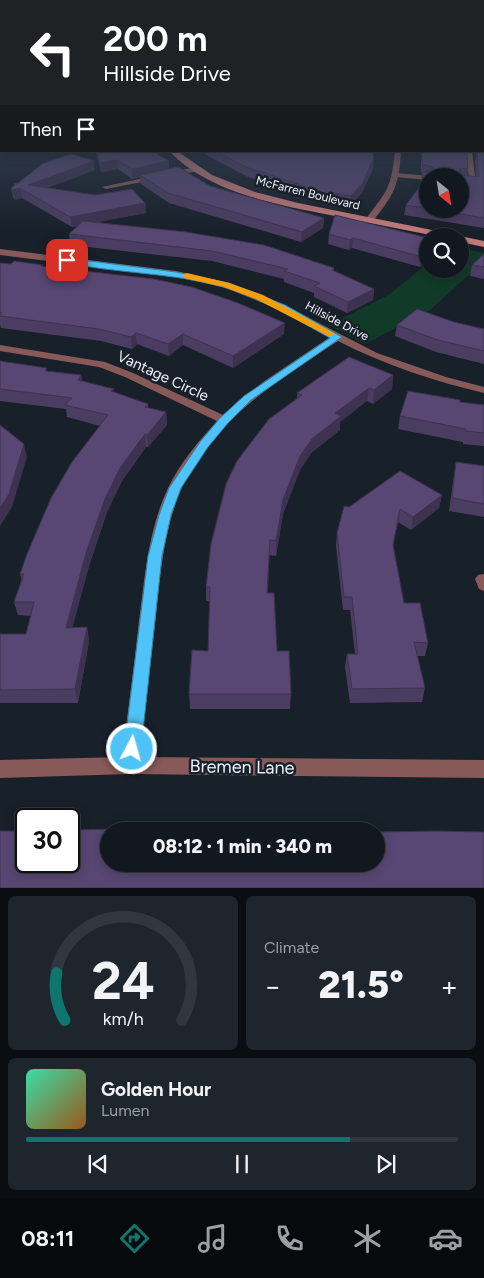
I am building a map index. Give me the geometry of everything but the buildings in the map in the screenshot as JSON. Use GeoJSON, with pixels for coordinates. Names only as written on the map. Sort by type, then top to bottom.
{"type":"FeatureCollection","features":[{"type":"Feature","properties":{"kind":"street","name":"McFarren Boulevard"},"geometry":{"type":"LineString","coordinates":[[173,152],[195,169],[224,183],[269,198],[419,230]]}},
{"type":"Feature","properties":{"kind":"street"},"geometry":{"type":"LineString","coordinates":[[369,220],[390,194],[396,175],[398,152]]}},
{"type":"Feature","properties":{"kind":"street"},"geometry":{"type":"LineString","coordinates":[[469,152],[473,183]]}},
{"type":"Feature","properties":{"kind":"street"},"geometry":{"type":"LineString","coordinates":[[106,187],[195,169]]}},
{"type":"Feature","properties":{"kind":"street"},"geometry":{"type":"LineString","coordinates":[[396,175],[419,177]]}},
{"type":"Feature","properties":{"kind":"street"},"geometry":{"type":"LineString","coordinates":[[469,182],[484,185]]}},
{"type":"Feature","properties":{"kind":"street"},"geometry":{"type":"LineString","coordinates":[[469,241],[484,244]]}},
{"type":"Feature","properties":{"kind":"street","name":"Hillside Drive"},"geometry":{"type":"LineString","coordinates":[[0,252],[202,278],[260,297],[373,355],[418,372],[484,390]]}},
{"type":"Feature","properties":{"kind":"street"},"geometry":{"type":"LineString","coordinates":[[130,766],[155,556],[165,515],[175,488],[189,465],[224,420],[248,398],[337,337]]}},
{"type":"Feature","properties":{"kind":"street","name":"Vantage Circle"},"geometry":{"type":"LineString","coordinates":[[0,348],[101,364],[129,375],[224,420]]}},
{"type":"Feature","properties":{"kind":"street","name":"Bremen Lane"},"geometry":{"type":"LineString","coordinates":[[0,768],[130,766],[484,769]]}},
{"type":"Feature","properties":{"kind":"green space"},"geometry":{"type":"Polygon","coordinates":[[[469,250],[484,253],[484,261],[469,275],[469,250]]]}},
{"type":"Feature","properties":{"kind":"green space"},"geometry":{"type":"Polygon","coordinates":[[[419,270],[419,278],[465,278],[430,310],[365,344],[329,325],[390,294],[419,270]]]}},
{"type":"Feature","properties":{"kind":"slow traffic"},"geometry":{"type":"LineString","coordinates":[[187,276],[202,278],[260,297],[330,333]]}},
{"type":"Feature","properties":{"kind":"route"},"geometry":{"type":"LineString","coordinates":[[67,260],[202,278],[260,297],[337,337],[248,398],[224,420],[204,444],[175,488],[165,515],[155,556],[132,749]]}}]}
